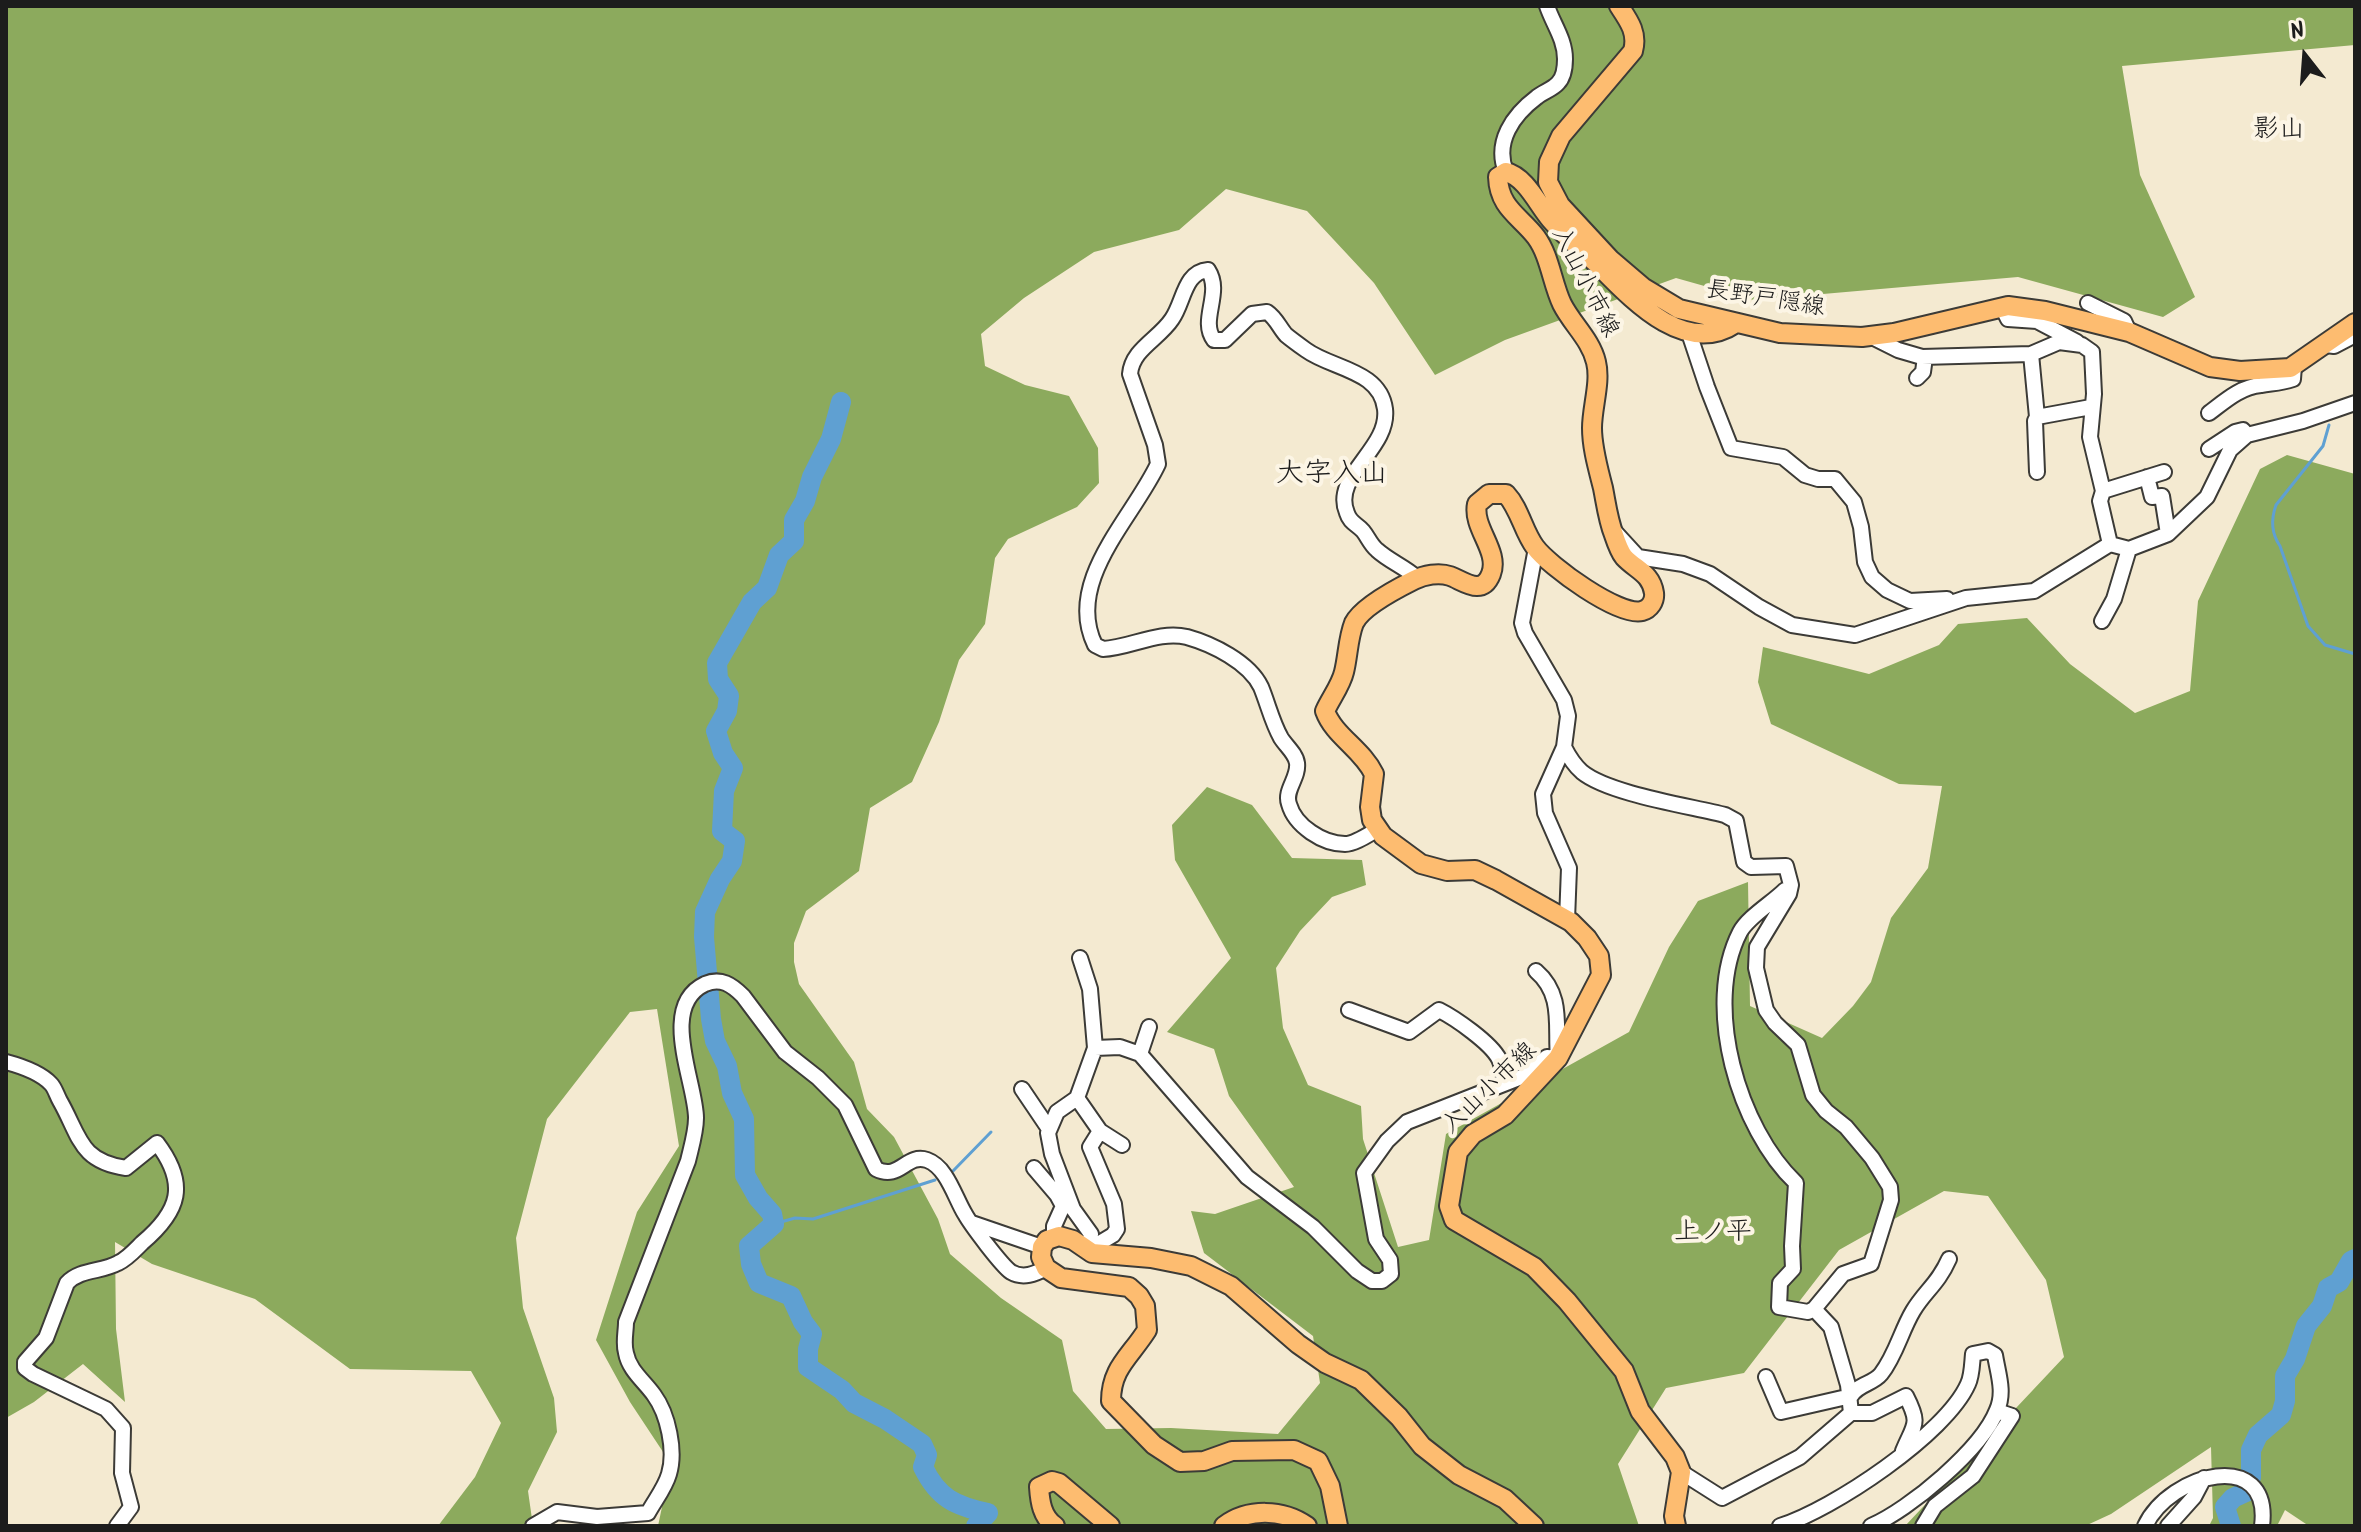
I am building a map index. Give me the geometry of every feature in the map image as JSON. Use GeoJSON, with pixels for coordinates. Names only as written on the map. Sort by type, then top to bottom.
{"type":"FeatureCollection","features":[{"type":"Feature","properties":{"kind":"main road","name":"長野戸隠線"},"geometry":{"type":"LineString","coordinates":[[1619,6],[1634,29],[1633,51],[1556,145],[1547,172],[1551,192],[1560,205],[1610,259],[1644,288],[1679,309],[1806,336],[1872,337],[2002,307],[2045,311],[2129,332],[2210,367],[2266,370],[2294,366],[2326,345],[2354,335]]}},
{"type":"Feature","properties":{"kind":"main road","name":"入山小市線"},"geometry":{"type":"LineString","coordinates":[[1417,578],[1441,574],[1469,587],[1481,586],[1488,580],[1493,572],[1492,556],[1475,512],[1477,504],[1489,494],[1506,494],[1536,548],[1568,576],[1627,612],[1643,611],[1655,597],[1650,580],[1641,568],[1624,556],[1613,534],[1592,430],[1597,363],[1563,307],[1545,253],[1535,236],[1513,215],[1499,190],[1498,177],[1506,172],[1516,175],[1553,221],[1636,303],[1662,321],[1688,330],[1722,332],[1736,323]]}},
{"type":"Feature","properties":{"kind":"main road"},"geometry":{"type":"LineString","coordinates":[[1378,829],[1372,820],[1370,807],[1374,774],[1355,748],[1330,724],[1325,711],[1343,675],[1355,621],[1379,600],[1417,578]]}},
{"type":"Feature","properties":{"kind":"main road","name":"入山小市線"},"geometry":{"type":"LineString","coordinates":[[1378,829],[1421,864],[1447,871],[1475,870],[1567,920],[1587,938],[1599,956],[1601,975],[1558,1058],[1505,1115],[1473,1134],[1458,1152],[1449,1206],[1454,1220],[1534,1267],[1567,1301],[1624,1371],[1640,1411],[1675,1457],[1681,1472]]}},
{"type":"Feature","properties":{"kind":"main road"},"geometry":{"type":"LineString","coordinates":[[1338,1526],[1330,1486],[1318,1461],[1294,1450],[1232,1451],[1204,1461],[1180,1462],[1154,1445],[1111,1401],[1115,1373],[1147,1330],[1145,1306],[1129,1287],[1061,1278],[1046,1268],[1041,1257],[1048,1242],[1059,1236],[1073,1240],[1092,1253],[1151,1258],[1191,1266],[1231,1286],[1298,1344],[1325,1363],[1361,1380],[1399,1417],[1422,1446],[1459,1475],[1505,1499],[1534,1526]]}},
{"type":"Feature","properties":{"kind":"main road"},"geometry":{"type":"LineString","coordinates":[[1676,1526],[1674,1516],[1681,1472]]}},
{"type":"Feature","properties":{"kind":"main road"},"geometry":{"type":"LineString","coordinates":[[1055,1526],[1048,1521],[1040,1501],[1039,1487],[1052,1481],[1059,1483],[1110,1526]]}},
{"type":"Feature","properties":{"kind":"main road"},"geometry":{"type":"LineString","coordinates":[[1224,1526],[1250,1515],[1280,1513],[1293,1516],[1307,1526]]}},
{"type":"Feature","properties":{"kind":"street"},"geometry":{"type":"LineString","coordinates":[[1506,172],[1500,158],[1501,147],[1516,116],[1537,96],[1558,83],[1564,71],[1564,45],[1547,6]]}},
{"type":"Feature","properties":{"kind":"street"},"geometry":{"type":"LineString","coordinates":[[1378,829],[1348,844],[1327,840],[1310,832],[1297,819],[1288,795],[1296,774],[1296,758],[1280,737],[1260,684],[1242,665],[1187,637],[1160,637],[1103,649],[1095,645],[1091,638],[1086,603],[1098,569],[1113,535],[1158,464],[1155,445],[1130,374],[1132,362],[1171,321],[1189,281],[1198,272],[1208,270],[1213,278],[1214,294],[1208,327],[1214,340],[1225,340],[1252,314],[1267,312],[1289,337],[1311,354],[1359,375],[1378,389],[1385,414],[1372,448],[1345,488],[1345,510],[1372,545],[1417,578]]}},
{"type":"Feature","properties":{"kind":"street"},"geometry":{"type":"LineString","coordinates":[[2088,303],[2124,321],[2129,332]]}},
{"type":"Feature","properties":{"kind":"street"},"geometry":{"type":"LineString","coordinates":[[2002,307],[2008,319],[2037,321],[2092,352],[2090,437],[2103,491],[2100,501],[2110,544]]}},
{"type":"Feature","properties":{"kind":"street"},"geometry":{"type":"LineString","coordinates":[[1688,330],[1731,448],[1783,457],[1805,475],[1835,479],[1854,502],[1865,562],[1872,577],[1887,590],[1910,601],[2034,591],[2110,544],[2129,549],[2168,534],[2207,497],[2230,450],[2247,435],[2303,421],[2355,403]]}},
{"type":"Feature","properties":{"kind":"street"},"geometry":{"type":"LineString","coordinates":[[1872,337],[1898,350],[1925,357],[2031,354],[2059,342],[2082,345]]}},
{"type":"Feature","properties":{"kind":"street"},"geometry":{"type":"LineString","coordinates":[[2031,354],[2037,417],[2037,472]]}},
{"type":"Feature","properties":{"kind":"street"},"geometry":{"type":"LineString","coordinates":[[1917,378],[1923,372],[1925,357]]}},
{"type":"Feature","properties":{"kind":"street"},"geometry":{"type":"LineString","coordinates":[[2209,413],[2234,393],[2293,379],[2294,366]]}},
{"type":"Feature","properties":{"kind":"street"},"geometry":{"type":"LineString","coordinates":[[2037,417],[2091,407]]}},
{"type":"Feature","properties":{"kind":"street"},"geometry":{"type":"LineString","coordinates":[[2209,449],[2235,432],[2243,430],[2247,435]]}},
{"type":"Feature","properties":{"kind":"street"},"geometry":{"type":"LineString","coordinates":[[2103,491],[2164,472]]}},
{"type":"Feature","properties":{"kind":"street"},"geometry":{"type":"LineString","coordinates":[[2147,477],[2152,497],[2162,496],[2168,534]]}},
{"type":"Feature","properties":{"kind":"street"},"geometry":{"type":"LineString","coordinates":[[1613,534],[1618,533],[1638,557],[1683,564],[1710,574],[1792,625],[1855,635],[1966,598]]}},
{"type":"Feature","properties":{"kind":"street"},"geometry":{"type":"LineString","coordinates":[[1536,548],[1522,623],[1564,700],[1568,716],[1564,747],[1554,772],[1544,786],[1542,803],[1569,868],[1567,920]]}},
{"type":"Feature","properties":{"kind":"street"},"geometry":{"type":"LineString","coordinates":[[2102,621],[2114,599],[2129,549]]}},
{"type":"Feature","properties":{"kind":"street"},"geometry":{"type":"LineString","coordinates":[[1564,747],[1572,763],[1592,778],[1643,796],[1725,815],[1736,821],[1744,862],[1751,867],[1786,866],[1791,885],[1789,894],[1757,947],[1756,968],[1766,1010],[1798,1045],[1813,1095],[1872,1158],[1890,1187],[1891,1200],[1871,1264],[1843,1274],[1808,1312],[1779,1307],[1780,1283],[1793,1269],[1796,1183],[1776,1164],[1753,1122],[1725,1032],[1724,1000],[1731,954],[1742,928],[1791,885]]}},
{"type":"Feature","properties":{"kind":"street"},"geometry":{"type":"LineString","coordinates":[[1049,1129],[1057,1112],[1077,1098],[1095,1048],[1090,989],[1080,958]]}},
{"type":"Feature","properties":{"kind":"street"},"geometry":{"type":"LineString","coordinates":[[1095,1048],[1120,1047],[1140,1054],[1247,1177],[1313,1227],[1357,1271],[1372,1281],[1382,1281],[1391,1274],[1390,1260],[1376,1239],[1364,1173],[1387,1141],[1407,1122],[1524,1076],[1547,1057],[1558,1058],[1560,1030],[1552,993],[1546,979],[1536,971]]}},
{"type":"Feature","properties":{"kind":"street"},"geometry":{"type":"LineString","coordinates":[[533,1526],[557,1512],[597,1517],[648,1513],[668,1478],[671,1454],[664,1414],[657,1398],[629,1362],[625,1351],[626,1322],[688,1161],[696,1119],[682,1038],[687,1005],[695,991],[703,985],[720,981],[736,989],[785,1052],[845,1105],[876,1169],[885,1173],[897,1171],[914,1159],[928,1160],[943,1174],[971,1223],[1012,1272],[1028,1276],[1046,1268]]}},
{"type":"Feature","properties":{"kind":"street"},"geometry":{"type":"LineString","coordinates":[[1349,1010],[1409,1032],[1439,1010],[1453,1017],[1497,1055],[1504,1084]]}},
{"type":"Feature","properties":{"kind":"street"},"geometry":{"type":"LineString","coordinates":[[1140,1054],[1149,1027]]}},
{"type":"Feature","properties":{"kind":"street"},"geometry":{"type":"LineString","coordinates":[[6,1062],[28,1068],[52,1084],[80,1145],[98,1158],[109,1165],[126,1168],[157,1143],[169,1160],[177,1181],[171,1215],[157,1231],[119,1263],[74,1276],[67,1283],[46,1338],[25,1362],[25,1368],[33,1374],[106,1409],[123,1428],[122,1473],[131,1507],[117,1526]]}},
{"type":"Feature","properties":{"kind":"street"},"geometry":{"type":"LineString","coordinates":[[1022,1089],[1049,1129],[1052,1154],[1073,1209],[1091,1234],[1088,1250]]}},
{"type":"Feature","properties":{"kind":"street"},"geometry":{"type":"LineString","coordinates":[[1077,1098],[1100,1131],[1122,1145]]}},
{"type":"Feature","properties":{"kind":"street"},"geometry":{"type":"LineString","coordinates":[[1088,1250],[1113,1235],[1117,1229],[1114,1204],[1090,1147],[1100,1131]]}},
{"type":"Feature","properties":{"kind":"street"},"geometry":{"type":"LineString","coordinates":[[971,1223],[1048,1242],[1063,1206],[1034,1168]]}},
{"type":"Feature","properties":{"kind":"street"},"geometry":{"type":"LineString","coordinates":[[1766,1377],[1781,1412],[1851,1396],[1855,1389],[1881,1375],[1905,1332],[1912,1311],[1940,1279],[1949,1259]]}},
{"type":"Feature","properties":{"kind":"street"},"geometry":{"type":"LineString","coordinates":[[1814,1309],[1831,1327],[1851,1396],[1851,1413]]}},
{"type":"Feature","properties":{"kind":"street"},"geometry":{"type":"LineString","coordinates":[[1780,1526],[1803,1519],[1902,1454],[1946,1418],[1969,1383],[1973,1354],[1988,1351],[1995,1355],[2002,1389],[1997,1411],[1968,1453],[1901,1510],[1871,1526]]}},
{"type":"Feature","properties":{"kind":"street"},"geometry":{"type":"LineString","coordinates":[[1681,1472],[1722,1498],[1800,1457],[1851,1413],[1872,1413],[1906,1396],[1916,1415],[1911,1438],[1903,1447],[1902,1454]]}},
{"type":"Feature","properties":{"kind":"street"},"geometry":{"type":"LineString","coordinates":[[1923,1526],[1935,1506],[1973,1476],[2012,1416],[1997,1411]]}},
{"type":"Feature","properties":{"kind":"street"},"geometry":{"type":"LineString","coordinates":[[2145,1526],[2179,1488],[2215,1475],[2248,1482],[2262,1500],[2262,1526]]}},
{"type":"Feature","properties":{"kind":"street"},"geometry":{"type":"LineString","coordinates":[[2168,1526],[2194,1497],[2204,1478]]}},
{"type":"Feature","properties":{"kind":"green space"},"geometry":{"type":"Polygon","coordinates":[[[6,6],[2355,6],[2355,45],[2122,66],[2140,175],[2195,297],[2163,317],[2018,277],[1754,300],[1676,278],[1505,340],[1435,375],[1374,283],[1307,211],[1226,189],[1179,230],[1094,252],[1024,298],[981,334],[985,366],[1025,385],[1069,396],[1098,448],[1099,483],[1077,507],[1008,539],[995,558],[985,624],[959,660],[939,722],[912,782],[870,808],[859,871],[806,911],[794,943],[794,962],[799,984],[854,1062],[867,1109],[894,1137],[938,1219],[950,1254],[1001,1298],[1062,1340],[1073,1391],[1106,1429],[1171,1428],[1278,1434],[1320,1383],[1313,1336],[1204,1253],[1191,1211],[1215,1214],[1294,1187],[1229,1096],[1214,1049],[1167,1032],[1231,958],[1175,860],[1172,825],[1207,787],[1252,805],[1292,858],[1362,860],[1366,885],[1332,897],[1300,931],[1276,968],[1283,1028],[1308,1085],[1361,1106],[1363,1139],[1398,1247],[1429,1240],[1446,1134],[1629,1032],[1669,947],[1698,901],[1748,882],[1750,1006],[1822,1038],[1871,982],[1891,918],[1928,868],[1942,786],[1899,784],[1771,724],[1758,682],[1763,647],[1869,674],[1939,645],[1958,624],[2027,618],[2070,664],[2135,713],[2190,691],[2198,601],[2260,469],[2287,455],[2355,474],[2355,1526],[2309,1526],[2285,1510],[2277,1526],[2209,1526],[2213,1518],[2211,1447],[2111,1514],[2085,1526],[1905,1526],[2064,1357],[2046,1280],[1988,1196],[1944,1191],[1839,1250],[1744,1373],[1666,1388],[1618,1464],[1639,1526],[658,1526],[671,1464],[630,1402],[596,1340],[637,1212],[679,1146],[657,1009],[630,1012],[547,1119],[516,1238],[523,1308],[554,1398],[557,1432],[528,1491],[533,1526],[438,1526],[475,1477],[501,1423],[471,1371],[350,1369],[255,1299],[152,1264],[115,1242],[116,1329],[125,1402],[83,1364],[34,1402],[6,1418],[6,6]]]}},
{"type":"Feature","properties":{"kind":"waterway"},"geometry":{"type":"LineString","coordinates":[[841,402],[831,439],[794,520],[794,541],[779,555],[767,588],[752,602],[717,663],[718,679],[729,696],[727,711],[716,731],[723,753],[733,768],[724,791],[722,831],[735,841],[732,861],[705,912],[711,1019],[715,1041],[727,1066],[732,1093],[744,1119],[745,1175],[758,1198],[772,1214],[774,1224],[749,1246],[751,1264],[759,1283],[791,1296],[812,1334],[808,1367],[842,1390],[854,1403],[922,1444],[927,1455],[923,1467],[941,1493],[957,1504],[988,1513],[976,1526]]}},
{"type":"Feature","properties":{"kind":"waterway"},"geometry":{"type":"LineString","coordinates":[[2329,425],[2323,446],[2276,505],[2273,526],[2308,626],[2325,645],[2355,654]]}},
{"type":"Feature","properties":{"kind":"waterway"},"geometry":{"type":"LineString","coordinates":[[953,1171],[991,1132]]}},
{"type":"Feature","properties":{"kind":"waterway"},"geometry":{"type":"LineString","coordinates":[[774,1224],[795,1218],[813,1219],[935,1180]]}},
{"type":"Feature","properties":{"kind":"waterway"},"geometry":{"type":"LineString","coordinates":[[2231,1526],[2225,1507],[2233,1498],[2246,1492],[2251,1477],[2251,1450],[2258,1435],[2281,1415],[2285,1401],[2285,1376],[2295,1359],[2306,1326],[2322,1306],[2328,1288],[2339,1282],[2355,1259]]}},
{"type":"Feature","properties":{"kind":"district","name":"影山"},"geometry":{"type":"Point","coordinates":[2279,132]}},
{"type":"Feature","properties":{"kind":"district","name":"大字入山"},"geometry":{"type":"Point","coordinates":[1332,476]}},
{"type":"Feature","properties":{"kind":"district","name":"上ノ平"},"geometry":{"type":"Point","coordinates":[1713,1235]}}]}
